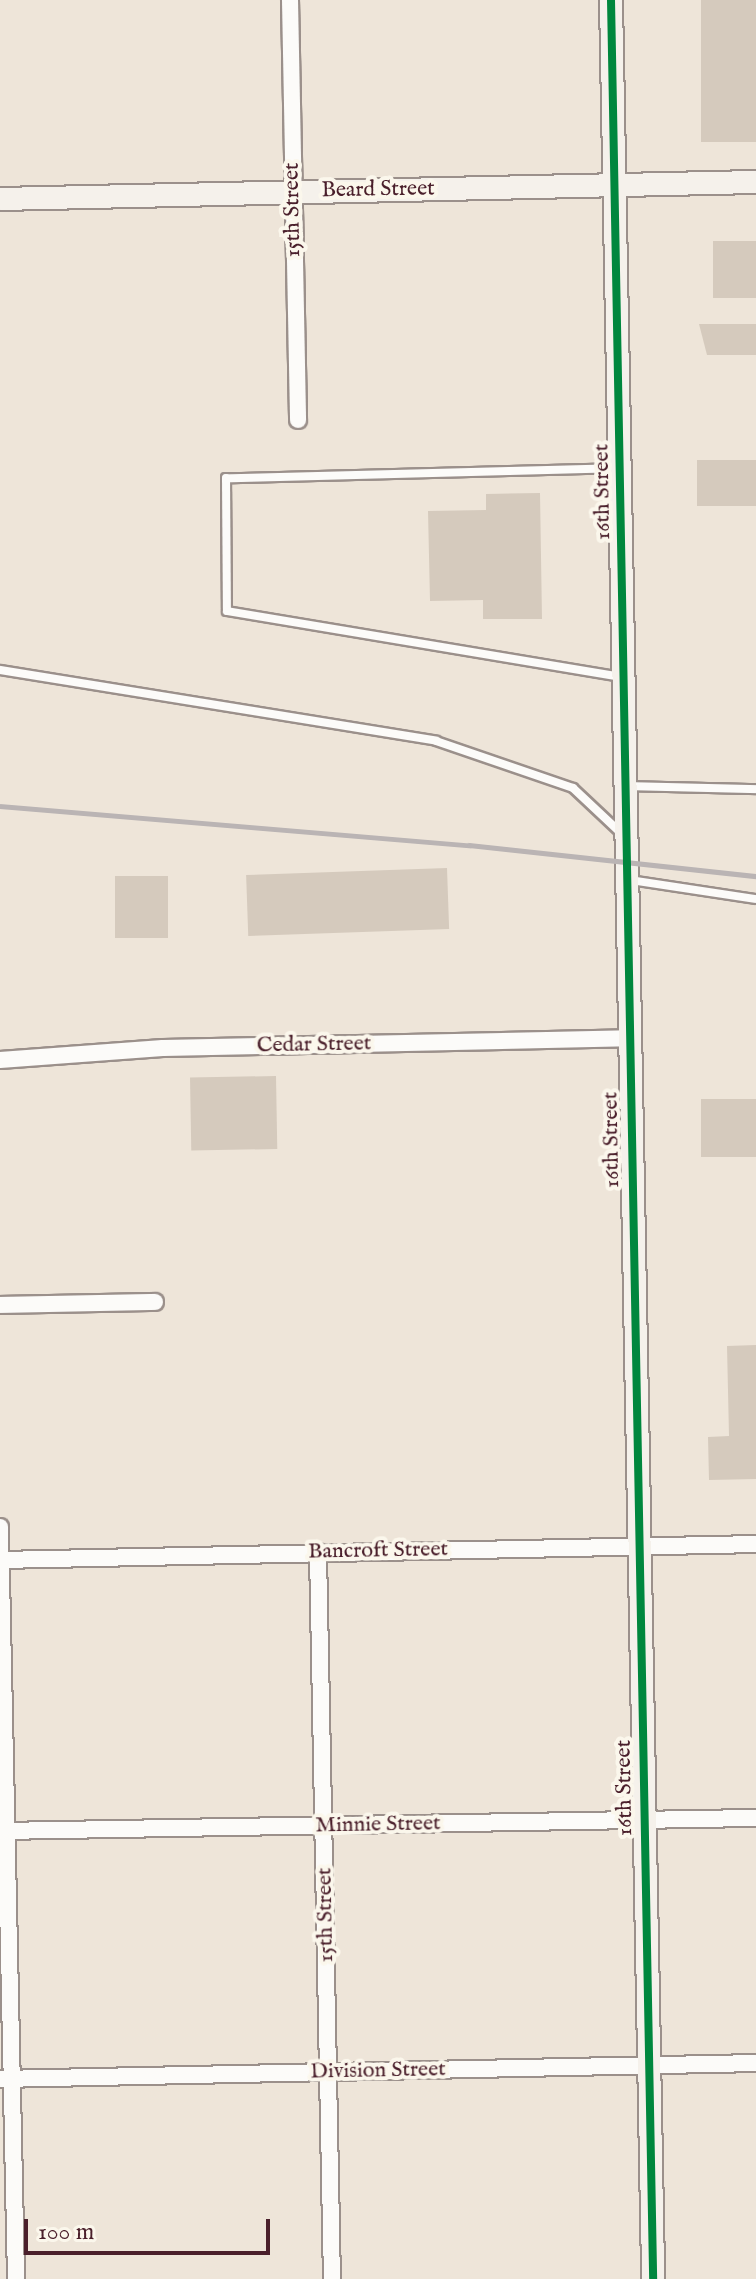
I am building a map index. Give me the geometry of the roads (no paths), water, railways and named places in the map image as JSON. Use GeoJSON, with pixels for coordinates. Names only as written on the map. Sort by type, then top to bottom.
{"type":"FeatureCollection","features":[{"type":"Feature","properties":{"kind":"street","name":"15th Street"},"geometry":{"type":"LineString","coordinates":[[290,0],[298,420]]}},
{"type":"Feature","properties":{"kind":"street","name":"16th Street"},"geometry":{"type":"LineString","coordinates":[[611,0],[653,2279]]}},
{"type":"Feature","properties":{"kind":"street","name":"Beard Street"},"geometry":{"type":"LineString","coordinates":[[0,199],[756,182]]}},
{"type":"Feature","properties":{"kind":"street","name":"Cedar Street"},"geometry":{"type":"LineString","coordinates":[[0,1060],[163,1048],[628,1038]]}},
{"type":"Feature","properties":{"kind":"street"},"geometry":{"type":"LineString","coordinates":[[0,1305],[155,1302]]}},
{"type":"Feature","properties":{"kind":"street"},"geometry":{"type":"LineString","coordinates":[[0,1527],[6,2078],[16,2279]]}},
{"type":"Feature","properties":{"kind":"street","name":"Bancroft Street"},"geometry":{"type":"LineString","coordinates":[[0,1560],[756,1544]]}},
{"type":"Feature","properties":{"kind":"street","name":"15th Street"},"geometry":{"type":"LineString","coordinates":[[318,1552],[332,2279]]}},
{"type":"Feature","properties":{"kind":"street","name":"Minnie Street"},"geometry":{"type":"LineString","coordinates":[[4,1831],[756,1818]]}},
{"type":"Feature","properties":{"kind":"street","name":"Division Street"},"geometry":{"type":"LineString","coordinates":[[6,2078],[756,2063]]}},
{"type":"Feature","properties":{"kind":"lane"},"geometry":{"type":"LineString","coordinates":[[621,468],[226,478],[227,611],[625,678]]}},
{"type":"Feature","properties":{"kind":"lane"},"geometry":{"type":"LineString","coordinates":[[0,670],[436,741],[573,788],[626,838]]}},
{"type":"Feature","properties":{"kind":"lane"},"geometry":{"type":"LineString","coordinates":[[626,786],[756,789]]}},
{"type":"Feature","properties":{"kind":"lane"},"geometry":{"type":"LineString","coordinates":[[626,879],[756,899]]}},
{"type":"Feature","properties":{"kind":"railway"},"geometry":{"type":"LineString","coordinates":[[0,806],[469,845],[756,876]]}}]}
